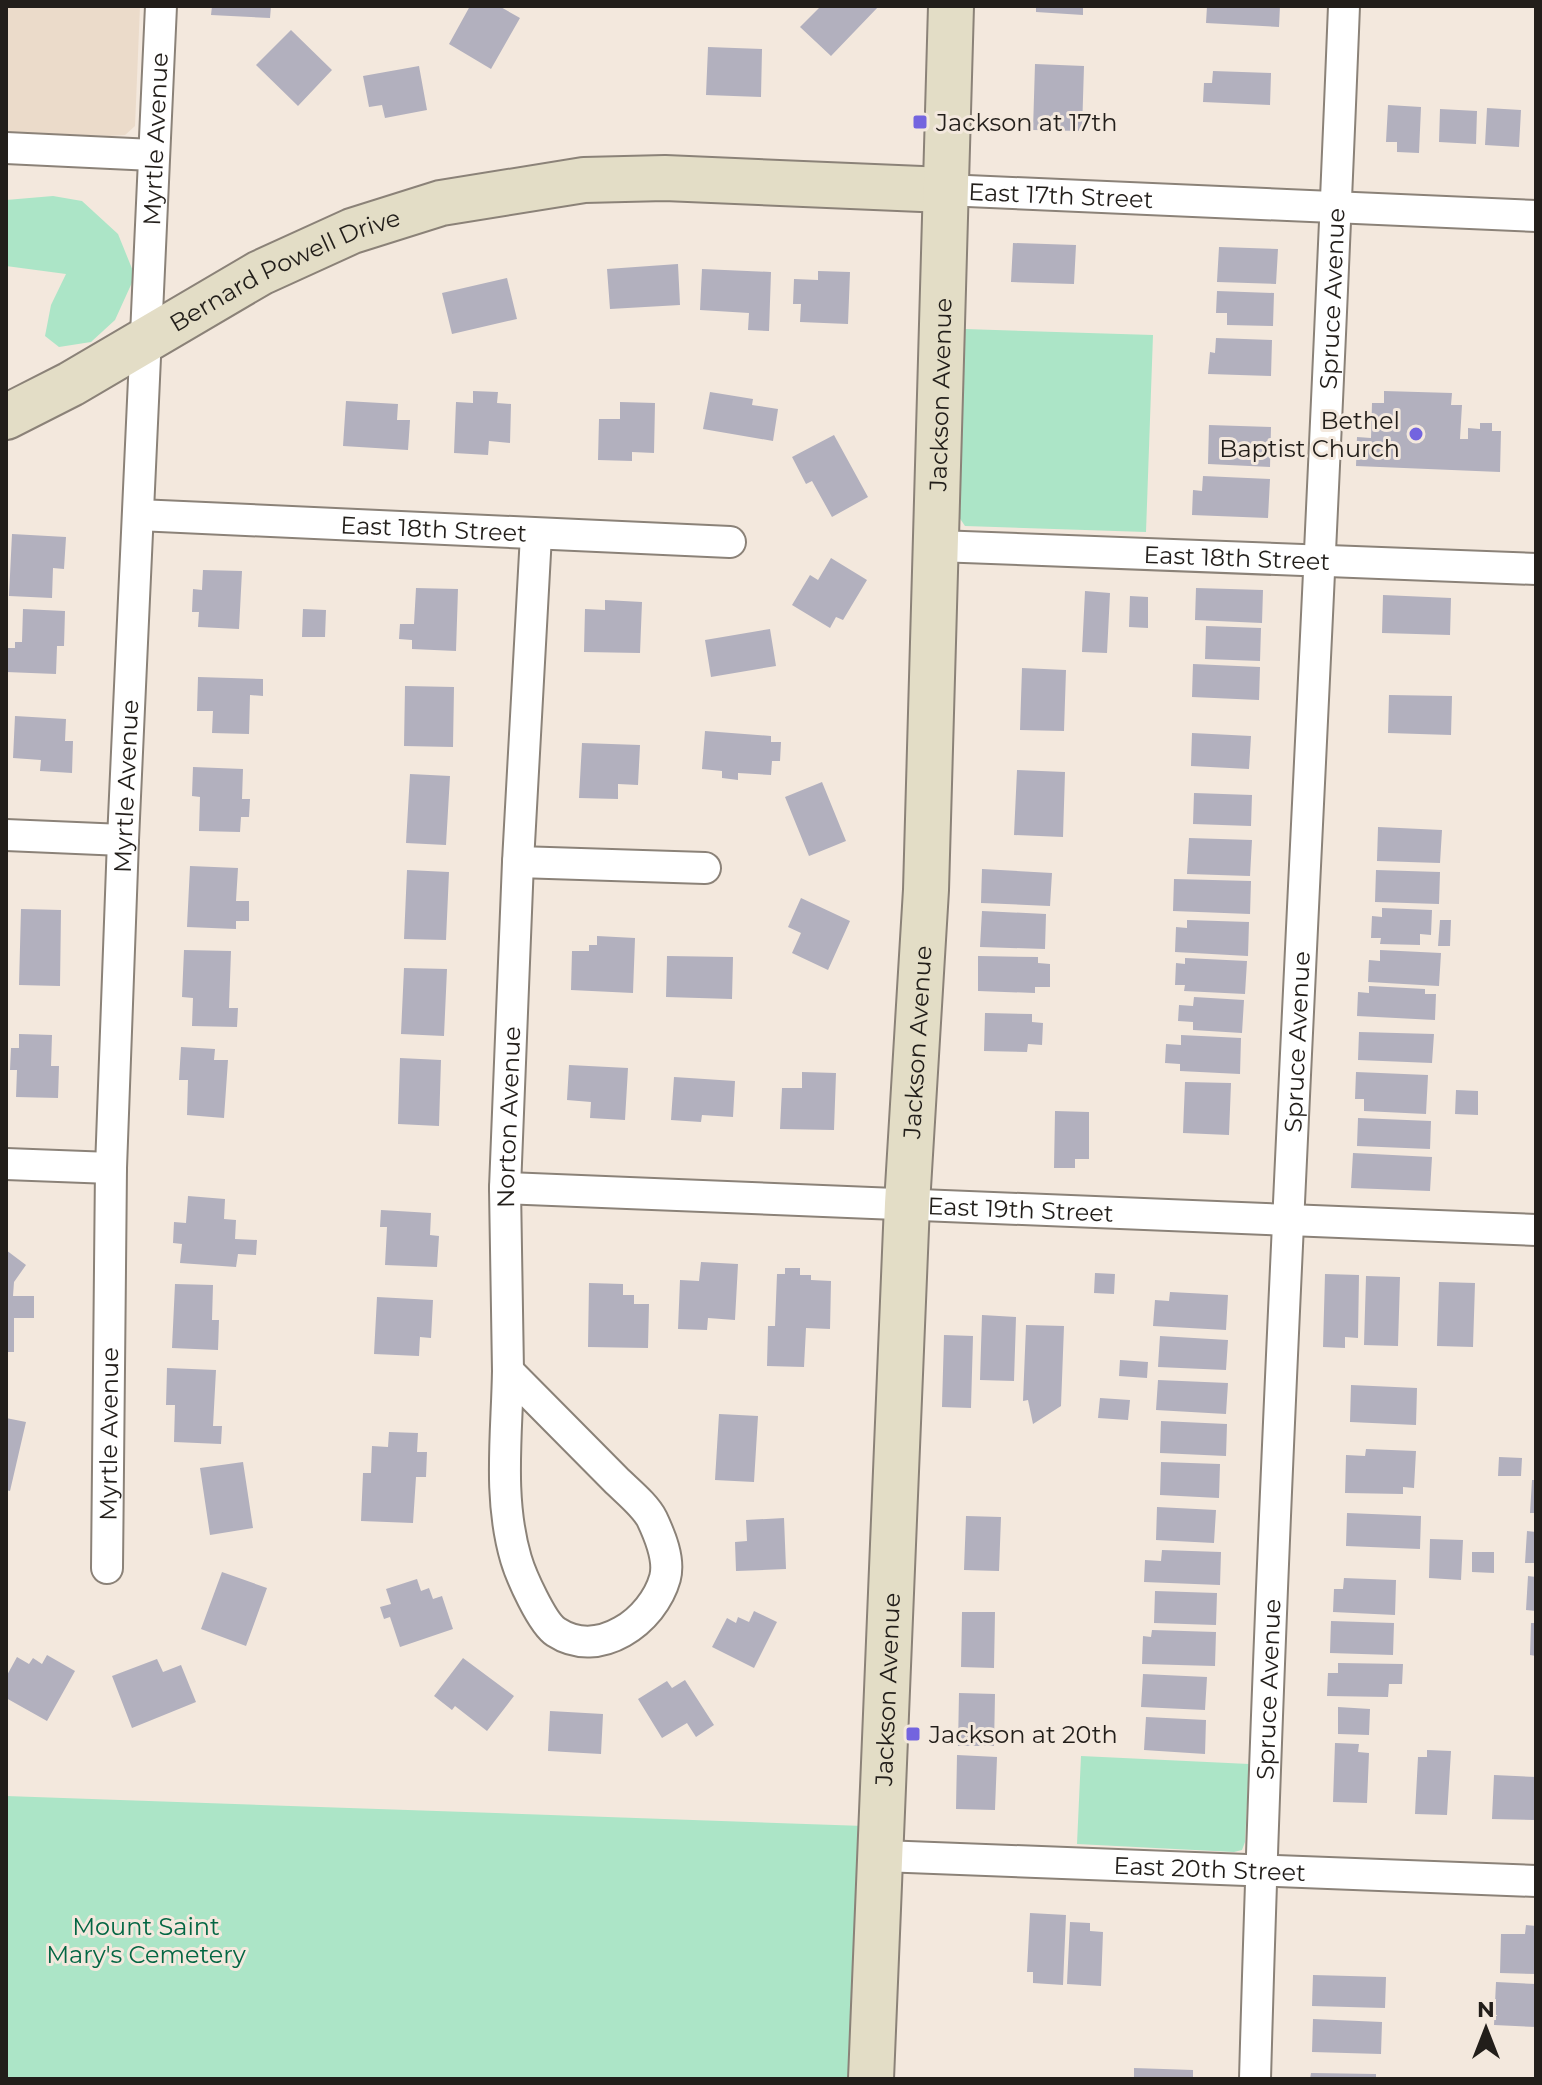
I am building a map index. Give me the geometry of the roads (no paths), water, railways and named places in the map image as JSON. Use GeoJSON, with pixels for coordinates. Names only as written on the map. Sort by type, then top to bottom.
{"type":"FeatureCollection","features":[{"type":"Feature","properties":{"kind":"street","name":"Myrtle Avenue"},"geometry":{"type":"LineString","coordinates":[[107,1568],[111,1168],[144,341],[161,6]]}},
{"type":"Feature","properties":{"kind":"street","name":"Jackson Avenue"},"geometry":{"type":"LineString","coordinates":[[871,2079],[907,1204],[926,890],[951,6]]}},
{"type":"Feature","properties":{"kind":"street","name":"Spruce Avenue"},"geometry":{"type":"LineString","coordinates":[[1255,2079],[1288,1220],[1344,6]]}},
{"type":"Feature","properties":{"kind":"street"},"geometry":{"type":"LineString","coordinates":[[6,148],[153,155]]}},
{"type":"Feature","properties":{"kind":"street","name":"East 17th Street"},"geometry":{"type":"LineString","coordinates":[[584,180],[665,178],[1536,216]]}},
{"type":"Feature","properties":{"kind":"street","name":"Bernard Powell Drive"},"geometry":{"type":"LineString","coordinates":[[6,417],[71,384],[260,273],[352,231],[441,203],[584,180]]}},
{"type":"Feature","properties":{"kind":"street","name":"East 18th Street"},"geometry":{"type":"LineString","coordinates":[[138,515],[730,542]]}},
{"type":"Feature","properties":{"kind":"street","name":"Norton Avenue"},"geometry":{"type":"LineString","coordinates":[[508,1371],[651,1516],[665,1552],[665,1576],[655,1600],[641,1619],[620,1635],[593,1641],[573,1641],[554,1631],[543,1617],[516,1561],[505,1511],[508,1371],[505,1188],[518,862],[536,535]]}},
{"type":"Feature","properties":{"kind":"street","name":"East 18th Street"},"geometry":{"type":"LineString","coordinates":[[937,546],[1536,569]]}},
{"type":"Feature","properties":{"kind":"street"},"geometry":{"type":"LineString","coordinates":[[6,835],[123,840]]}},
{"type":"Feature","properties":{"kind":"street"},"geometry":{"type":"LineString","coordinates":[[518,862],[705,868]]}},
{"type":"Feature","properties":{"kind":"street"},"geometry":{"type":"LineString","coordinates":[[6,1164],[111,1168]]}},
{"type":"Feature","properties":{"kind":"street","name":"East 19th Street"},"geometry":{"type":"LineString","coordinates":[[505,1188],[1536,1230]]}},
{"type":"Feature","properties":{"kind":"street","name":"East 20th Street"},"geometry":{"type":"LineString","coordinates":[[882,1856],[1536,1881]]}},
{"type":"Feature","properties":{"kind":"place","name":"Jackson at 17th"},"geometry":{"type":"Point","coordinates":[920,122]}},
{"type":"Feature","properties":{"kind":"place","name":"Bethel Baptist Church"},"geometry":{"type":"Point","coordinates":[1416,434]}},
{"type":"Feature","properties":{"kind":"place","name":"Jackson at 20th"},"geometry":{"type":"Point","coordinates":[913,1734]}},
{"type":"Feature","properties":{"kind":"park label","name":"Mount Saint Mary's Cemetery"},"geometry":{"type":"Point","coordinates":[146,1940]}}]}
